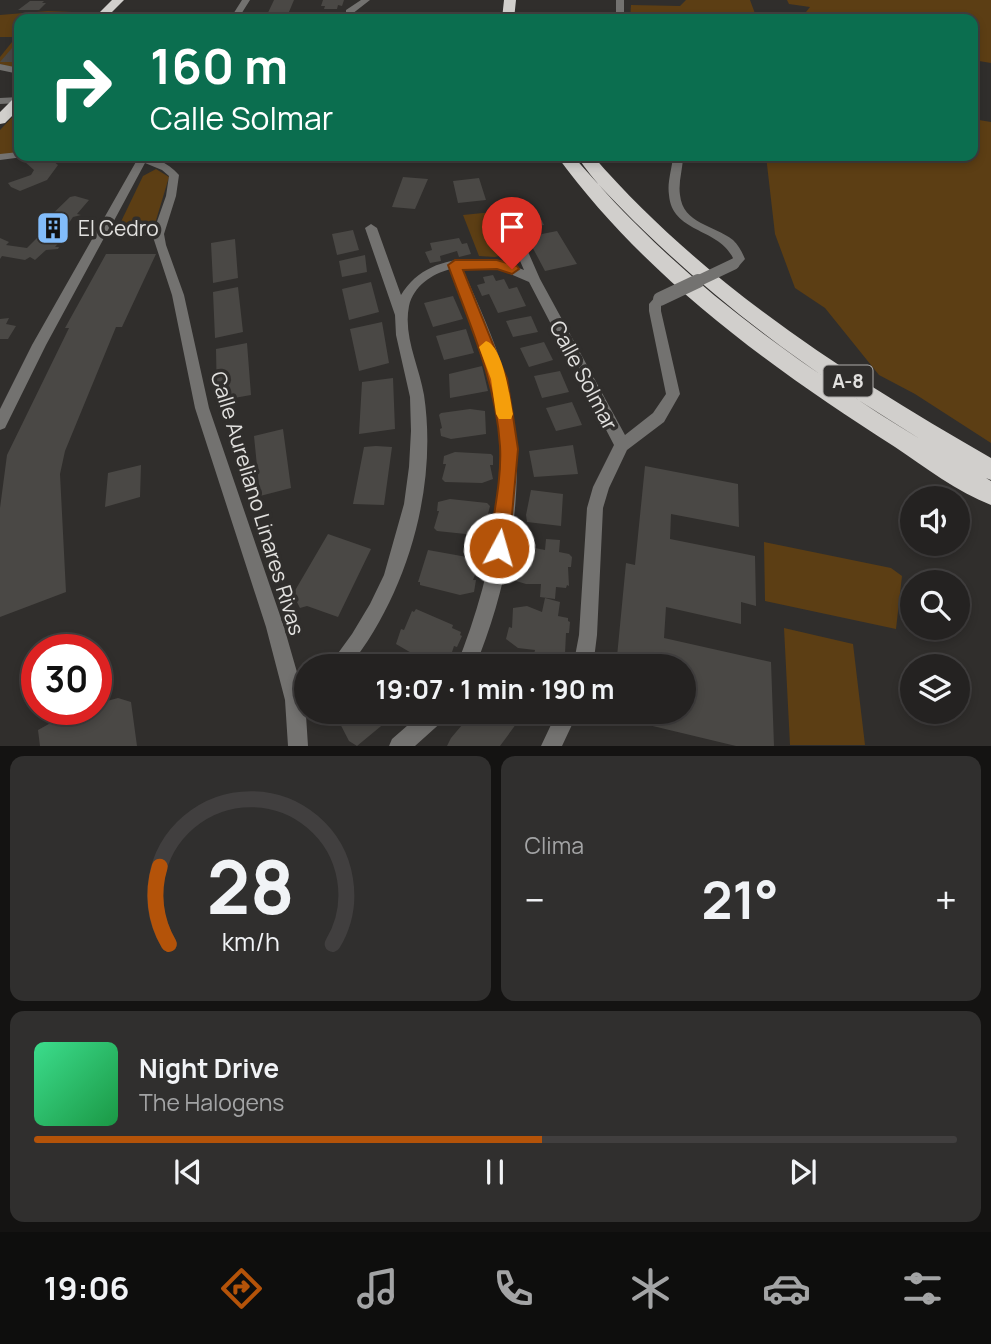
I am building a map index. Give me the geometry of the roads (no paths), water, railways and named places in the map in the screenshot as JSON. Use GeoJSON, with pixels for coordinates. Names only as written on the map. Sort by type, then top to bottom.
{"type":"FeatureCollection","features":[{"type":"Feature","properties":{"kind":"highway"},"geometry":{"type":"LineString","coordinates":[[104,14],[118,0]]}},
{"type":"Feature","properties":{"kind":"highway"},"geometry":{"type":"LineString","coordinates":[[0,120],[14,106]]}},
{"type":"Feature","properties":{"kind":"highway","name":"A-8"},"geometry":{"type":"LineString","coordinates":[[569,161],[606,205],[713,305],[788,362],[918,451],[991,494]]}},
{"type":"Feature","properties":{"kind":"highway","name":"A-8"},"geometry":{"type":"LineString","coordinates":[[590,161],[645,221],[731,297],[802,351],[932,436],[991,470]]}},
{"type":"Feature","properties":{"kind":"street"},"geometry":{"type":"LineString","coordinates":[[349,12],[366,0]]}},
{"type":"Feature","properties":{"kind":"street"},"geometry":{"type":"LineString","coordinates":[[0,424],[39,345],[102,235],[139,161]]}},
{"type":"Feature","properties":{"kind":"street"},"geometry":{"type":"LineString","coordinates":[[102,235],[135,230],[158,234],[171,196],[174,175],[150,161]]}},
{"type":"Feature","properties":{"kind":"street"},"geometry":{"type":"LineString","coordinates":[[622,445],[659,420],[673,394],[655,304],[739,259],[736,249],[721,238],[691,225],[676,203],[674,184],[677,161]]}},
{"type":"Feature","properties":{"kind":"street","name":"Calle Solmar"},"geometry":{"type":"LineString","coordinates":[[505,213],[534,279],[622,445],[601,487],[595,508],[585,654]]}},
{"type":"Feature","properties":{"kind":"street"},"geometry":{"type":"LineString","coordinates":[[349,654],[379,608],[392,577],[413,493],[418,460],[417,401],[401,314],[371,229]]}},
{"type":"Feature","properties":{"kind":"street","name":"Calle Aureliano Linares Rivas"},"geometry":{"type":"LineString","coordinates":[[158,234],[178,295],[202,408],[294,678]]}},
{"type":"Feature","properties":{"kind":"street"},"geometry":{"type":"LineString","coordinates":[[401,314],[406,296],[418,280],[432,270],[455,265],[497,265],[534,279]]}},
{"type":"Feature","properties":{"kind":"street"},"geometry":{"type":"LineString","coordinates":[[455,265],[499,379],[509,449],[499,548],[489,601],[470,654]]}},
{"type":"Feature","properties":{"kind":"street","name":"Calle Aureliano Linares Rivas"},"geometry":{"type":"LineString","coordinates":[[298,746],[299,724]]}},
{"type":"Feature","properties":{"kind":"street"},"geometry":{"type":"LineString","coordinates":[[399,746],[424,724]]}},
{"type":"Feature","properties":{"kind":"street"},"geometry":{"type":"LineString","coordinates":[[551,746],[562,724]]}},
{"type":"Feature","properties":{"kind":"place","name":"El Cedro"},"geometry":{"type":"Point","coordinates":[53,228]}}]}
